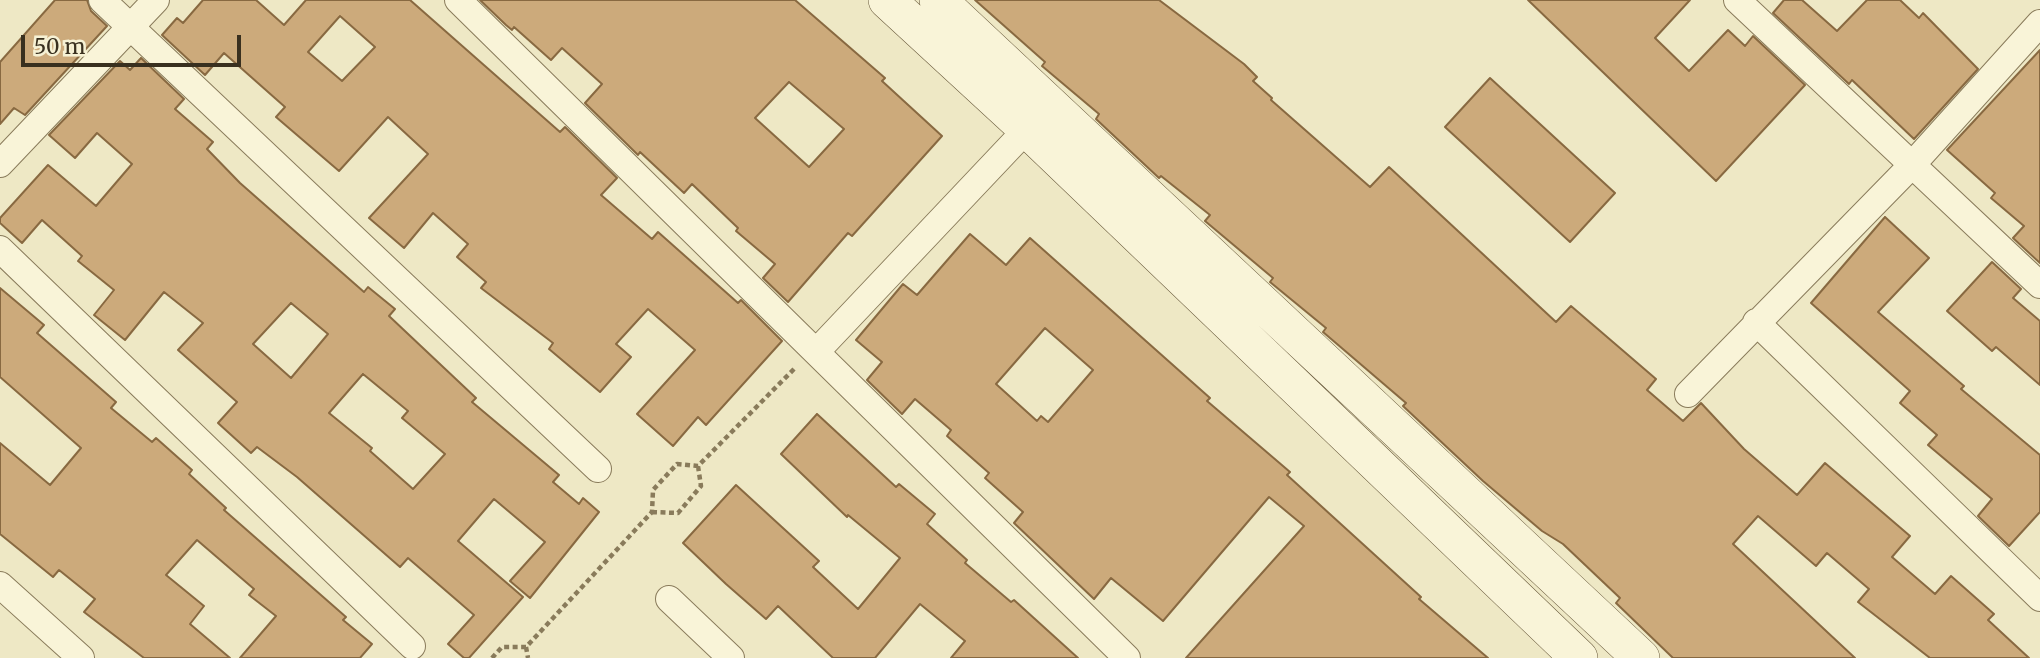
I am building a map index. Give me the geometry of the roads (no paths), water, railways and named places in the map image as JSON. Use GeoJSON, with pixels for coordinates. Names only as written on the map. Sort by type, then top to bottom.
{"type":"FeatureCollection","features":[{"type":"Feature","properties":{"kind":"main road"},"geometry":{"type":"LineString","coordinates":[[887,0],[1027,129],[1579,658]]}},
{"type":"Feature","properties":{"kind":"main road"},"geometry":{"type":"LineString","coordinates":[[938,0],[1641,658]]}},
{"type":"Feature","properties":{"kind":"street"},"geometry":{"type":"LineString","coordinates":[[102,0],[598,469]]}},
{"type":"Feature","properties":{"kind":"street"},"geometry":{"type":"LineString","coordinates":[[0,164],[156,0]]}},
{"type":"Feature","properties":{"kind":"street"},"geometry":{"type":"LineString","coordinates":[[458,0],[1127,658]]}},
{"type":"Feature","properties":{"kind":"street"},"geometry":{"type":"LineString","coordinates":[[1737,0],[1910,166],[2040,285]]}},
{"type":"Feature","properties":{"kind":"street"},"geometry":{"type":"LineString","coordinates":[[1688,394],[1910,166],[2040,23]]}},
{"type":"Feature","properties":{"kind":"street"},"geometry":{"type":"LineString","coordinates":[[817,351],[1027,129]]}},
{"type":"Feature","properties":{"kind":"street"},"geometry":{"type":"LineString","coordinates":[[0,249],[412,646]]}},
{"type":"Feature","properties":{"kind":"street"},"geometry":{"type":"LineString","coordinates":[[1756,322],[2040,598]]}},
{"type":"Feature","properties":{"kind":"street"},"geometry":{"type":"LineString","coordinates":[[0,585],[81,658]]}},
{"type":"Feature","properties":{"kind":"street"},"geometry":{"type":"LineString","coordinates":[[669,599],[731,658]]}}]}
